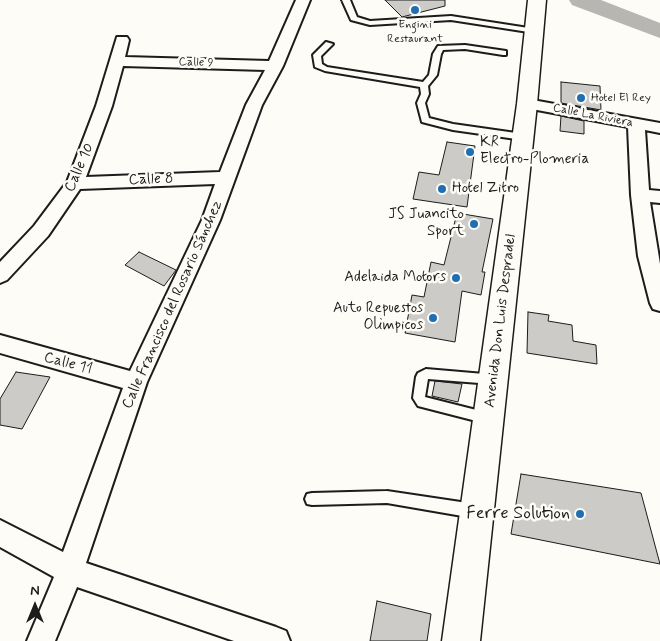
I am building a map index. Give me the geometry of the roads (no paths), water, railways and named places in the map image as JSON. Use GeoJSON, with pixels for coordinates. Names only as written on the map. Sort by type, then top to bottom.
{"type":"FeatureCollection","features":[{"type":"Feature","properties":{"kind":"main road","name":"Avenida Don Luis Despradel"},"geometry":{"type":"LineString","coordinates":[[461,641],[490,419],[536,14]]}},
{"type":"Feature","properties":{"kind":"street","name":"Calle Francisco del Rosario Sánchez"},"geometry":{"type":"LineString","coordinates":[[41,641],[70,571],[136,382],[211,220],[254,105],[274,66],[303,0]]}},
{"type":"Feature","properties":{"kind":"street","name":"Calle 10"},"geometry":{"type":"LineString","coordinates":[[0,274],[41,231],[75,183],[90,147],[122,40]]}},
{"type":"Feature","properties":{"kind":"street","name":"Calle 9"},"geometry":{"type":"LineString","coordinates":[[117,61],[274,66]]}},
{"type":"Feature","properties":{"kind":"street","name":"Calle La Riviera"},"geometry":{"type":"LineString","coordinates":[[527,104],[660,128]]}},
{"type":"Feature","properties":{"kind":"street"},"geometry":{"type":"LineString","coordinates":[[636,124],[640,195],[648,256],[657,283],[660,303]]}},
{"type":"Feature","properties":{"kind":"street","name":"Calle 8"},"geometry":{"type":"LineString","coordinates":[[75,183],[227,178]]}},
{"type":"Feature","properties":{"kind":"street"},"geometry":{"type":"LineString","coordinates":[[640,195],[660,197]]}},
{"type":"Feature","properties":{"kind":"street","name":"Calle 11"},"geometry":{"type":"LineString","coordinates":[[0,344],[136,382]]}},
{"type":"Feature","properties":{"kind":"street"},"geometry":{"type":"LineString","coordinates":[[0,533],[39,552],[70,571],[276,641]]}},
{"type":"Feature","properties":{"kind":"lane"},"geometry":{"type":"LineString","coordinates":[[346,0],[354,18],[365,22],[536,14]]}},
{"type":"Feature","properties":{"kind":"lane"},"geometry":{"type":"LineString","coordinates":[[329,44],[317,55],[318,65],[325,69],[417,83],[424,86]]}},
{"type":"Feature","properties":{"kind":"lane"},"geometry":{"type":"LineString","coordinates":[[503,53],[465,47],[442,48],[437,54],[432,75],[424,86],[425,94],[421,103],[425,120],[453,127],[523,137]]}},
{"type":"Feature","properties":{"kind":"lane"},"geometry":{"type":"LineString","coordinates":[[490,419],[422,402],[419,398],[422,377],[426,374],[494,379]]}},
{"type":"Feature","properties":{"kind":"lane"},"geometry":{"type":"LineString","coordinates":[[312,499],[387,497],[477,511]]}},
{"type":"Feature","properties":{"kind":"waterway"},"geometry":{"type":"LineString","coordinates":[[580,0],[660,31]]}},
{"type":"Feature","properties":{"kind":"place","name":"Engini Restaurant"},"geometry":{"type":"Point","coordinates":[415,10]}},
{"type":"Feature","properties":{"kind":"place","name":"Hotel El Rey"},"geometry":{"type":"Point","coordinates":[581,98]}},
{"type":"Feature","properties":{"kind":"place","name":"KR Electro-Plomeria"},"geometry":{"type":"Point","coordinates":[470,152]}},
{"type":"Feature","properties":{"kind":"place","name":"Hotel Zitro"},"geometry":{"type":"Point","coordinates":[442,189]}},
{"type":"Feature","properties":{"kind":"place","name":"JS Juancito Sport"},"geometry":{"type":"Point","coordinates":[474,224]}},
{"type":"Feature","properties":{"kind":"place","name":"Adelaida Motors"},"geometry":{"type":"Point","coordinates":[456,278]}},
{"type":"Feature","properties":{"kind":"place","name":"Auto Repuestos Olimpicos"},"geometry":{"type":"Point","coordinates":[433,318]}},
{"type":"Feature","properties":{"kind":"place","name":"Ferre Solution"},"geometry":{"type":"Point","coordinates":[580,514]}}]}
